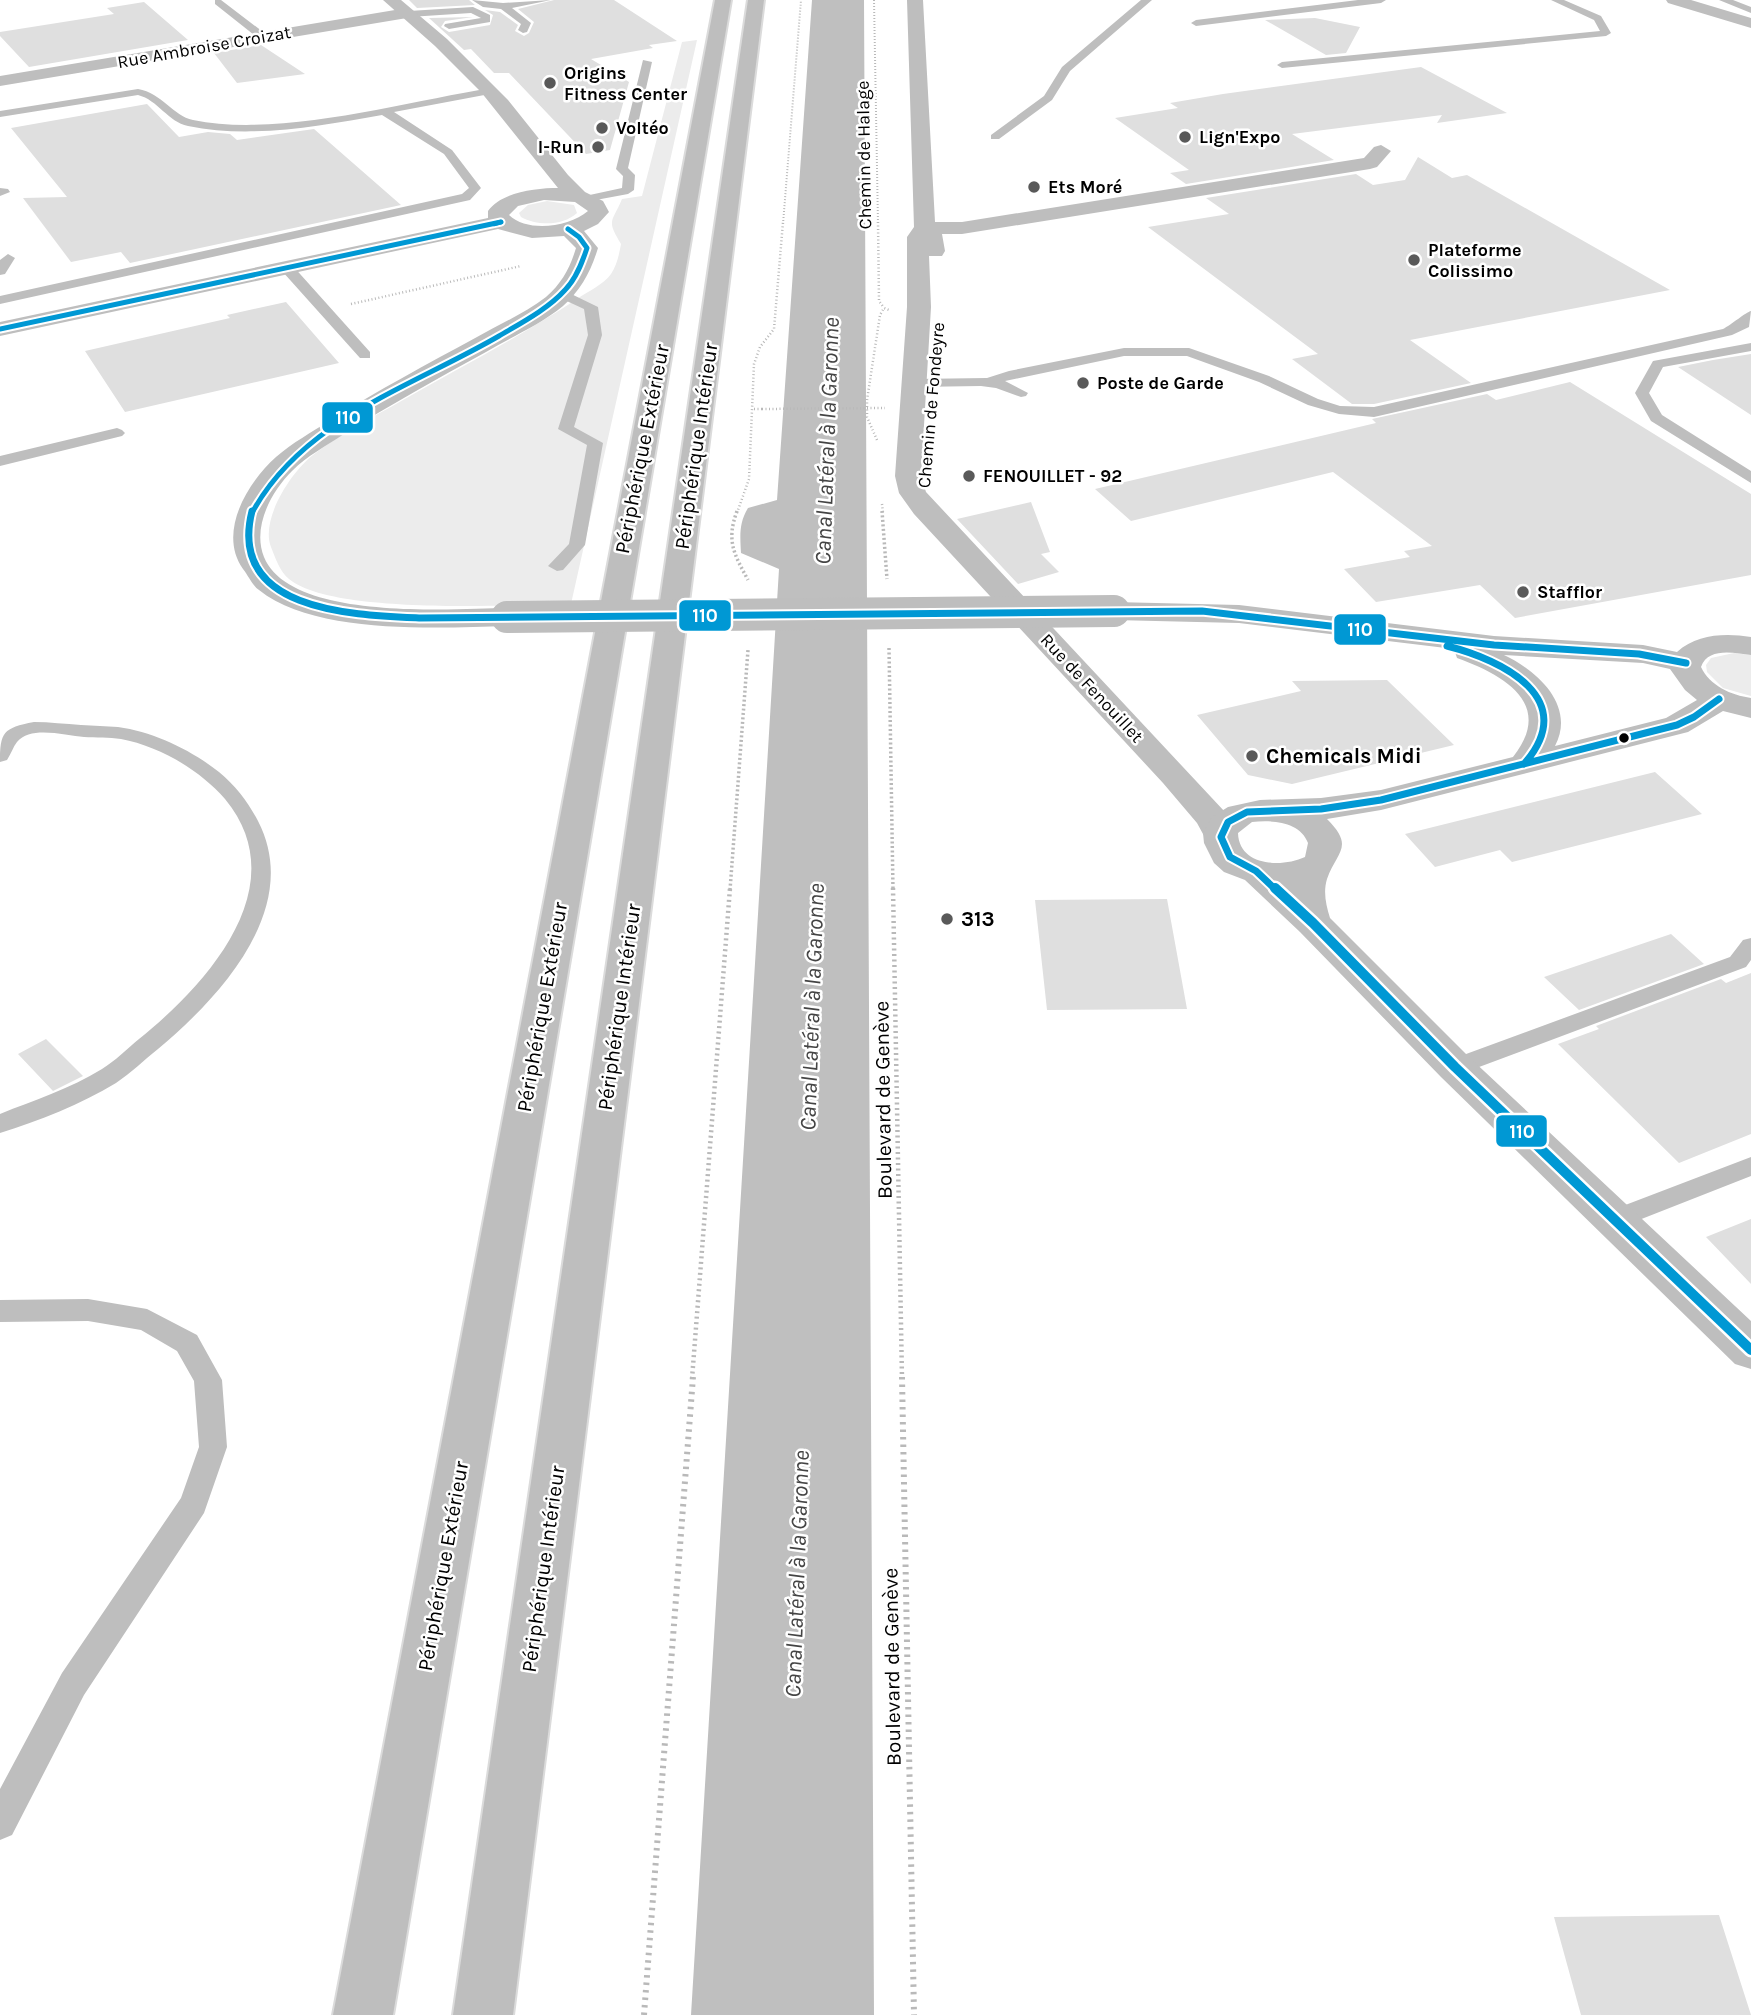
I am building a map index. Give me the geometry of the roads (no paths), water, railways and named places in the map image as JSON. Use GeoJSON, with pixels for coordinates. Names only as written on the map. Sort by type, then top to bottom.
{"type":"FeatureCollection","features":[{"type":"Feature","properties":{"kind":"main road"},"geometry":{"type":"LineString","coordinates":[[0,329],[501,222],[528,231],[568,229],[594,218],[599,212],[597,205],[565,186],[491,91],[445,44],[391,0]]}},
{"type":"Feature","properties":{"kind":"main road","name":"Périphérique Extérieur"},"geometry":{"type":"LineString","coordinates":[[363,2015],[723,0]]}},
{"type":"Feature","properties":{"kind":"main road","name":"Périphérique Intérieur"},"geometry":{"type":"LineString","coordinates":[[484,2015],[757,0]]}},
{"type":"Feature","properties":{"kind":"main road","name":"Chemin de Fondeyre"},"geometry":{"type":"LineString","coordinates":[[915,0],[925,228],[918,237],[919,307],[925,383],[908,475],[913,493],[924,508]]}},
{"type":"Feature","properties":{"kind":"main road"},"geometry":{"type":"LineString","coordinates":[[1674,0],[1751,23]]}},
{"type":"Feature","properties":{"kind":"main road","name":"Rue Ambroise Croizat"},"geometry":{"type":"LineString","coordinates":[[0,81],[408,13]]}},
{"type":"Feature","properties":{"kind":"main road"},"geometry":{"type":"LineString","coordinates":[[925,228],[962,228],[1370,163],[1381,151]]}},
{"type":"Feature","properties":{"kind":"main road"},"geometry":{"type":"LineString","coordinates":[[522,198],[530,192],[541,152]]}},
{"type":"Feature","properties":{"kind":"main road"},"geometry":{"type":"LineString","coordinates":[[501,222],[498,211],[522,198],[556,194],[583,198]]}},
{"type":"Feature","properties":{"kind":"main road"},"geometry":{"type":"LineString","coordinates":[[568,229],[579,237],[587,248],[582,266],[563,294],[506,331],[349,419],[284,464],[265,485],[255,503],[246,542],[251,561],[268,584],[300,601],[335,611],[375,616],[1114,611],[1239,614],[1506,646],[1643,654],[1686,663]]}},
{"type":"Feature","properties":{"kind":"main road","name":"Rue de Fenouillet"},"geometry":{"type":"LineString","coordinates":[[924,508],[1175,776],[1213,820],[1224,850],[1230,857],[1256,872],[1312,923],[1455,1067],[1751,1350]]}},
{"type":"Feature","properties":{"kind":"main road"},"geometry":{"type":"LineString","coordinates":[[1388,632],[1493,659],[1516,673],[1534,691],[1542,707],[1542,741],[1524,764]]}},
{"type":"Feature","properties":{"kind":"main road"},"geometry":{"type":"LineString","coordinates":[[1751,646],[1705,646],[1692,653],[1686,663],[1687,672],[1693,682],[1719,699],[1751,708]]}},
{"type":"Feature","properties":{"kind":"main road","name":"Rue de Fenouillet"},"geometry":{"type":"LineString","coordinates":[[1220,837],[1223,829],[1236,816],[1270,811],[1321,809],[1381,800],[1677,725],[1694,717],[1719,699]]}},
{"type":"Feature","properties":{"kind":"main road","name":"Rue de Fenouillet"},"geometry":{"type":"LineString","coordinates":[[1175,776],[1221,799],[1305,819],[1321,833],[1320,853]]}},
{"type":"Feature","properties":{"kind":"main road","name":"Rue de Fenouillet"},"geometry":{"type":"LineString","coordinates":[[1256,872],[1282,875],[1306,871],[1339,825],[1381,800]]}},
{"type":"Feature","properties":{"kind":"main road"},"geometry":{"type":"LineString","coordinates":[[1312,923],[1307,891],[1320,853]]}},
{"type":"Feature","properties":{"kind":"lane"},"geometry":{"type":"LineString","coordinates":[[408,13],[545,0]]}},
{"type":"Feature","properties":{"kind":"lane"},"geometry":{"type":"LineString","coordinates":[[995,137],[1048,98],[1066,69],[1147,0]]}},
{"type":"Feature","properties":{"kind":"lane"},"geometry":{"type":"LineString","coordinates":[[1196,23],[1381,0]]}},
{"type":"Feature","properties":{"kind":"lane"},"geometry":{"type":"LineString","coordinates":[[1282,65],[1606,33],[1598,18],[1556,0]]}},
{"type":"Feature","properties":{"kind":"lane"},"geometry":{"type":"LineString","coordinates":[[1724,0],[1751,10]]}},
{"type":"Feature","properties":{"kind":"lane"},"geometry":{"type":"LineString","coordinates":[[218,2],[263,37]]}},
{"type":"Feature","properties":{"kind":"lane"},"geometry":{"type":"LineString","coordinates":[[449,26],[486,20],[487,17],[479,5]]}},
{"type":"Feature","properties":{"kind":"lane"},"geometry":{"type":"LineString","coordinates":[[503,6],[526,23],[523,30]]}},
{"type":"Feature","properties":{"kind":"lane"},"geometry":{"type":"LineString","coordinates":[[583,198],[628,190],[629,175],[622,169],[647,61]]}},
{"type":"Feature","properties":{"kind":"lane"},"geometry":{"type":"LineString","coordinates":[[0,114],[148,92],[179,120],[202,125],[275,127],[384,111],[491,91]]}},
{"type":"Feature","properties":{"kind":"lane"},"geometry":{"type":"LineString","coordinates":[[0,300],[466,197],[473,193],[475,188],[448,152],[384,111]]}},
{"type":"Feature","properties":{"kind":"lane"},"geometry":{"type":"LineString","coordinates":[[0,271],[8,258]]}},
{"type":"Feature","properties":{"kind":"lane"},"geometry":{"type":"LineString","coordinates":[[287,268],[365,355]]}},
{"type":"Feature","properties":{"kind":"lane"},"geometry":{"type":"LineString","coordinates":[[557,566],[577,545],[596,443],[566,429],[596,335],[591,307],[563,294]]}},
{"type":"Feature","properties":{"kind":"lane"},"geometry":{"type":"LineString","coordinates":[[986,383],[1009,375],[1124,352],[1189,352],[1211,358],[1339,410],[1374,412],[1727,332],[1744,324],[1751,316]]}},
{"type":"Feature","properties":{"kind":"lane"},"geometry":{"type":"LineString","coordinates":[[1751,347],[1657,364],[1642,393],[1656,418],[1751,478]]}},
{"type":"Feature","properties":{"kind":"lane"},"geometry":{"type":"LineString","coordinates":[[925,383],[986,383],[1016,390],[1128,360],[1211,358]]}},
{"type":"Feature","properties":{"kind":"lane"},"geometry":{"type":"LineString","coordinates":[[0,461],[117,433]]}},
{"type":"Feature","properties":{"kind":"lane"},"geometry":{"type":"LineString","coordinates":[[0,756],[11,736],[24,730],[44,727],[128,734],[175,752],[187,757],[223,783],[250,819],[262,860],[259,899],[248,932],[213,982],[170,1028],[102,1080],[0,1124]]}},
{"type":"Feature","properties":{"kind":"lane"},"geometry":{"type":"LineString","coordinates":[[1455,1067],[1738,962],[1751,945]]}},
{"type":"Feature","properties":{"kind":"lane"},"geometry":{"type":"LineString","coordinates":[[1616,1219],[1751,1166]]}},
{"type":"Feature","properties":{"kind":"lane"},"geometry":{"type":"LineString","coordinates":[[0,1311],[88,1310],[146,1320],[187,1343],[208,1380],[213,1447],[194,1504],[73,1684],[0,1823]]}},
{"type":"Feature","properties":{"kind":"water","name":"Canal Latéral à la Garonne"},"geometry":{"type":"Polygon","coordinates":[[[812,0],[864,0],[874,2015],[691,2015],[779,569],[741,553],[740,535],[748,508],[777,500],[812,0]]]}},
{"type":"Feature","properties":{"kind":"place","name":"Origins Fitness Center"},"geometry":{"type":"Point","coordinates":[550,83]}},
{"type":"Feature","properties":{"kind":"place","name":"Voltéo"},"geometry":{"type":"Point","coordinates":[602,128]}},
{"type":"Feature","properties":{"kind":"place","name":"Lign'Expo"},"geometry":{"type":"Point","coordinates":[1185,137]}},
{"type":"Feature","properties":{"kind":"place","name":"I-Run"},"geometry":{"type":"Point","coordinates":[598,147]}},
{"type":"Feature","properties":{"kind":"place","name":"Ets Moré"},"geometry":{"type":"Point","coordinates":[1034,187]}},
{"type":"Feature","properties":{"kind":"place","name":"Plateforme Colissimo"},"geometry":{"type":"Point","coordinates":[1414,260]}},
{"type":"Feature","properties":{"kind":"place","name":"Poste de Garde"},"geometry":{"type":"Point","coordinates":[1083,383]}},
{"type":"Feature","properties":{"kind":"place","name":"FENOUILLET - 92"},"geometry":{"type":"Point","coordinates":[969,476]}},
{"type":"Feature","properties":{"kind":"place","name":"Stafflor"},"geometry":{"type":"Point","coordinates":[1523,592]}},
{"type":"Feature","properties":{"kind":"place","name":"Chemicals Midi"},"geometry":{"type":"Point","coordinates":[1252,756]}},
{"type":"Feature","properties":{"kind":"place","name":"313"},"geometry":{"type":"Point","coordinates":[947,919]}}]}
